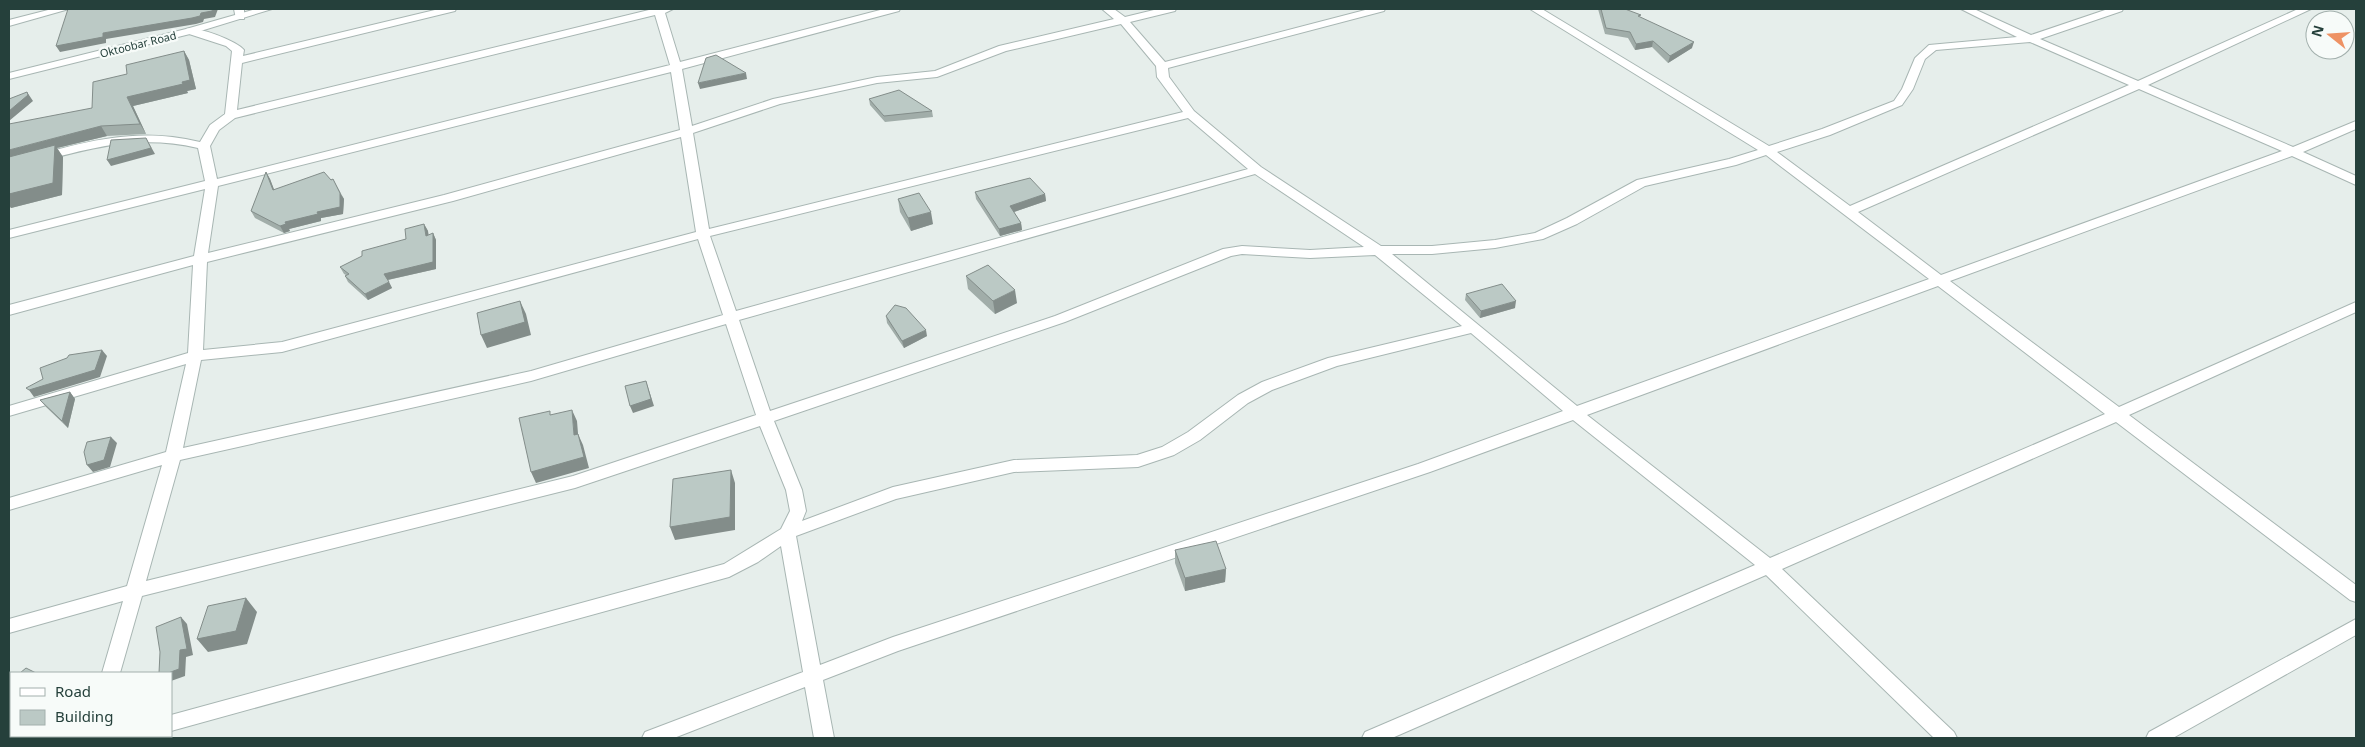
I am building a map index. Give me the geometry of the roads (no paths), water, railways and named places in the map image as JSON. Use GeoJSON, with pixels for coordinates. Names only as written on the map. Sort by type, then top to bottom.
{"type":"FeatureCollection","features":[{"type":"Feature","properties":{"kind":"street"},"geometry":{"type":"LineString","coordinates":[[9,23],[64,9]]}},
{"type":"Feature","properties":{"kind":"street","name":"Oktoobar Road"},"geometry":{"type":"LineString","coordinates":[[9,76],[190,32],[240,13],[267,9]]}},
{"type":"Feature","properties":{"kind":"street"},"geometry":{"type":"LineString","coordinates":[[238,61],[452,9]]}},
{"type":"Feature","properties":{"kind":"street"},"geometry":{"type":"LineString","coordinates":[[9,234],[676,67],[895,9]]}},
{"type":"Feature","properties":{"kind":"street"},"geometry":{"type":"LineString","coordinates":[[1107,9],[1124,21],[1162,66],[1163,77],[1190,114],[1258,170],[1381,251],[1574,413],[1769,567],[1947,738]]}},
{"type":"Feature","properties":{"kind":"street"},"geometry":{"type":"LineString","coordinates":[[9,310],[200,259],[448,198],[685,132],[777,101],[877,80],[937,74],[973,58],[1004,48],[1171,9]]}},
{"type":"Feature","properties":{"kind":"street"},"geometry":{"type":"LineString","coordinates":[[1162,66],[1380,9]]}},
{"type":"Feature","properties":{"kind":"street"},"geometry":{"type":"LineString","coordinates":[[1535,9],[1767,150],[1940,279],[2356,596]]}},
{"type":"Feature","properties":{"kind":"street"},"geometry":{"type":"LineString","coordinates":[[1966,9],[2029,39],[2294,151],[2356,181]]}},
{"type":"Feature","properties":{"kind":"street"},"geometry":{"type":"LineString","coordinates":[[9,626],[133,591],[576,482],[1060,319],[1228,252],[1242,250],[1310,254],[1432,250],[1495,244],[1538,236],[1572,222],[1641,183],[1732,162],[1826,132],[1898,103],[1905,97],[1919,58],[1925,50],[1933,47],[2029,39],[2118,9]]}},
{"type":"Feature","properties":{"kind":"street"},"geometry":{"type":"LineString","coordinates":[[1850,212],[2139,85],[2306,9]]}},
{"type":"Feature","properties":{"kind":"street"},"geometry":{"type":"LineString","coordinates":[[111,672],[133,591],[174,456],[195,356],[200,259],[212,184],[204,146],[214,128],[231,115],[662,10],[676,67],[703,234],[765,418],[794,490],[798,511],[787,533],[824,738]]}},
{"type":"Feature","properties":{"kind":"street"},"geometry":{"type":"LineString","coordinates":[[190,32],[236,47],[238,50],[231,115]]}},
{"type":"Feature","properties":{"kind":"street"},"geometry":{"type":"LineString","coordinates":[[9,411],[195,356],[282,347],[703,234],[1190,114]]}},
{"type":"Feature","properties":{"kind":"street"},"geometry":{"type":"LineString","coordinates":[[652,738],[893,645],[1424,468],[2294,151],[2356,125]]}},
{"type":"Feature","properties":{"kind":"street"},"geometry":{"type":"LineString","coordinates":[[9,166],[101,142],[163,138],[204,146]]}},
{"type":"Feature","properties":{"kind":"street"},"geometry":{"type":"LineString","coordinates":[[9,504],[174,456],[531,376],[840,286],[1258,170]]}},
{"type":"Feature","properties":{"kind":"street"},"geometry":{"type":"LineString","coordinates":[[1372,738],[1769,567],[2356,307]]}},
{"type":"Feature","properties":{"kind":"street"},"geometry":{"type":"LineString","coordinates":[[172,723],[729,570],[787,533],[893,493],[1014,466],[1138,461],[1168,452],[1194,436],[1243,399],[1267,386],[1333,362],[1474,328]]}},
{"type":"Feature","properties":{"kind":"street"},"geometry":{"type":"LineString","coordinates":[[2156,738],[2356,626]]}}]}
